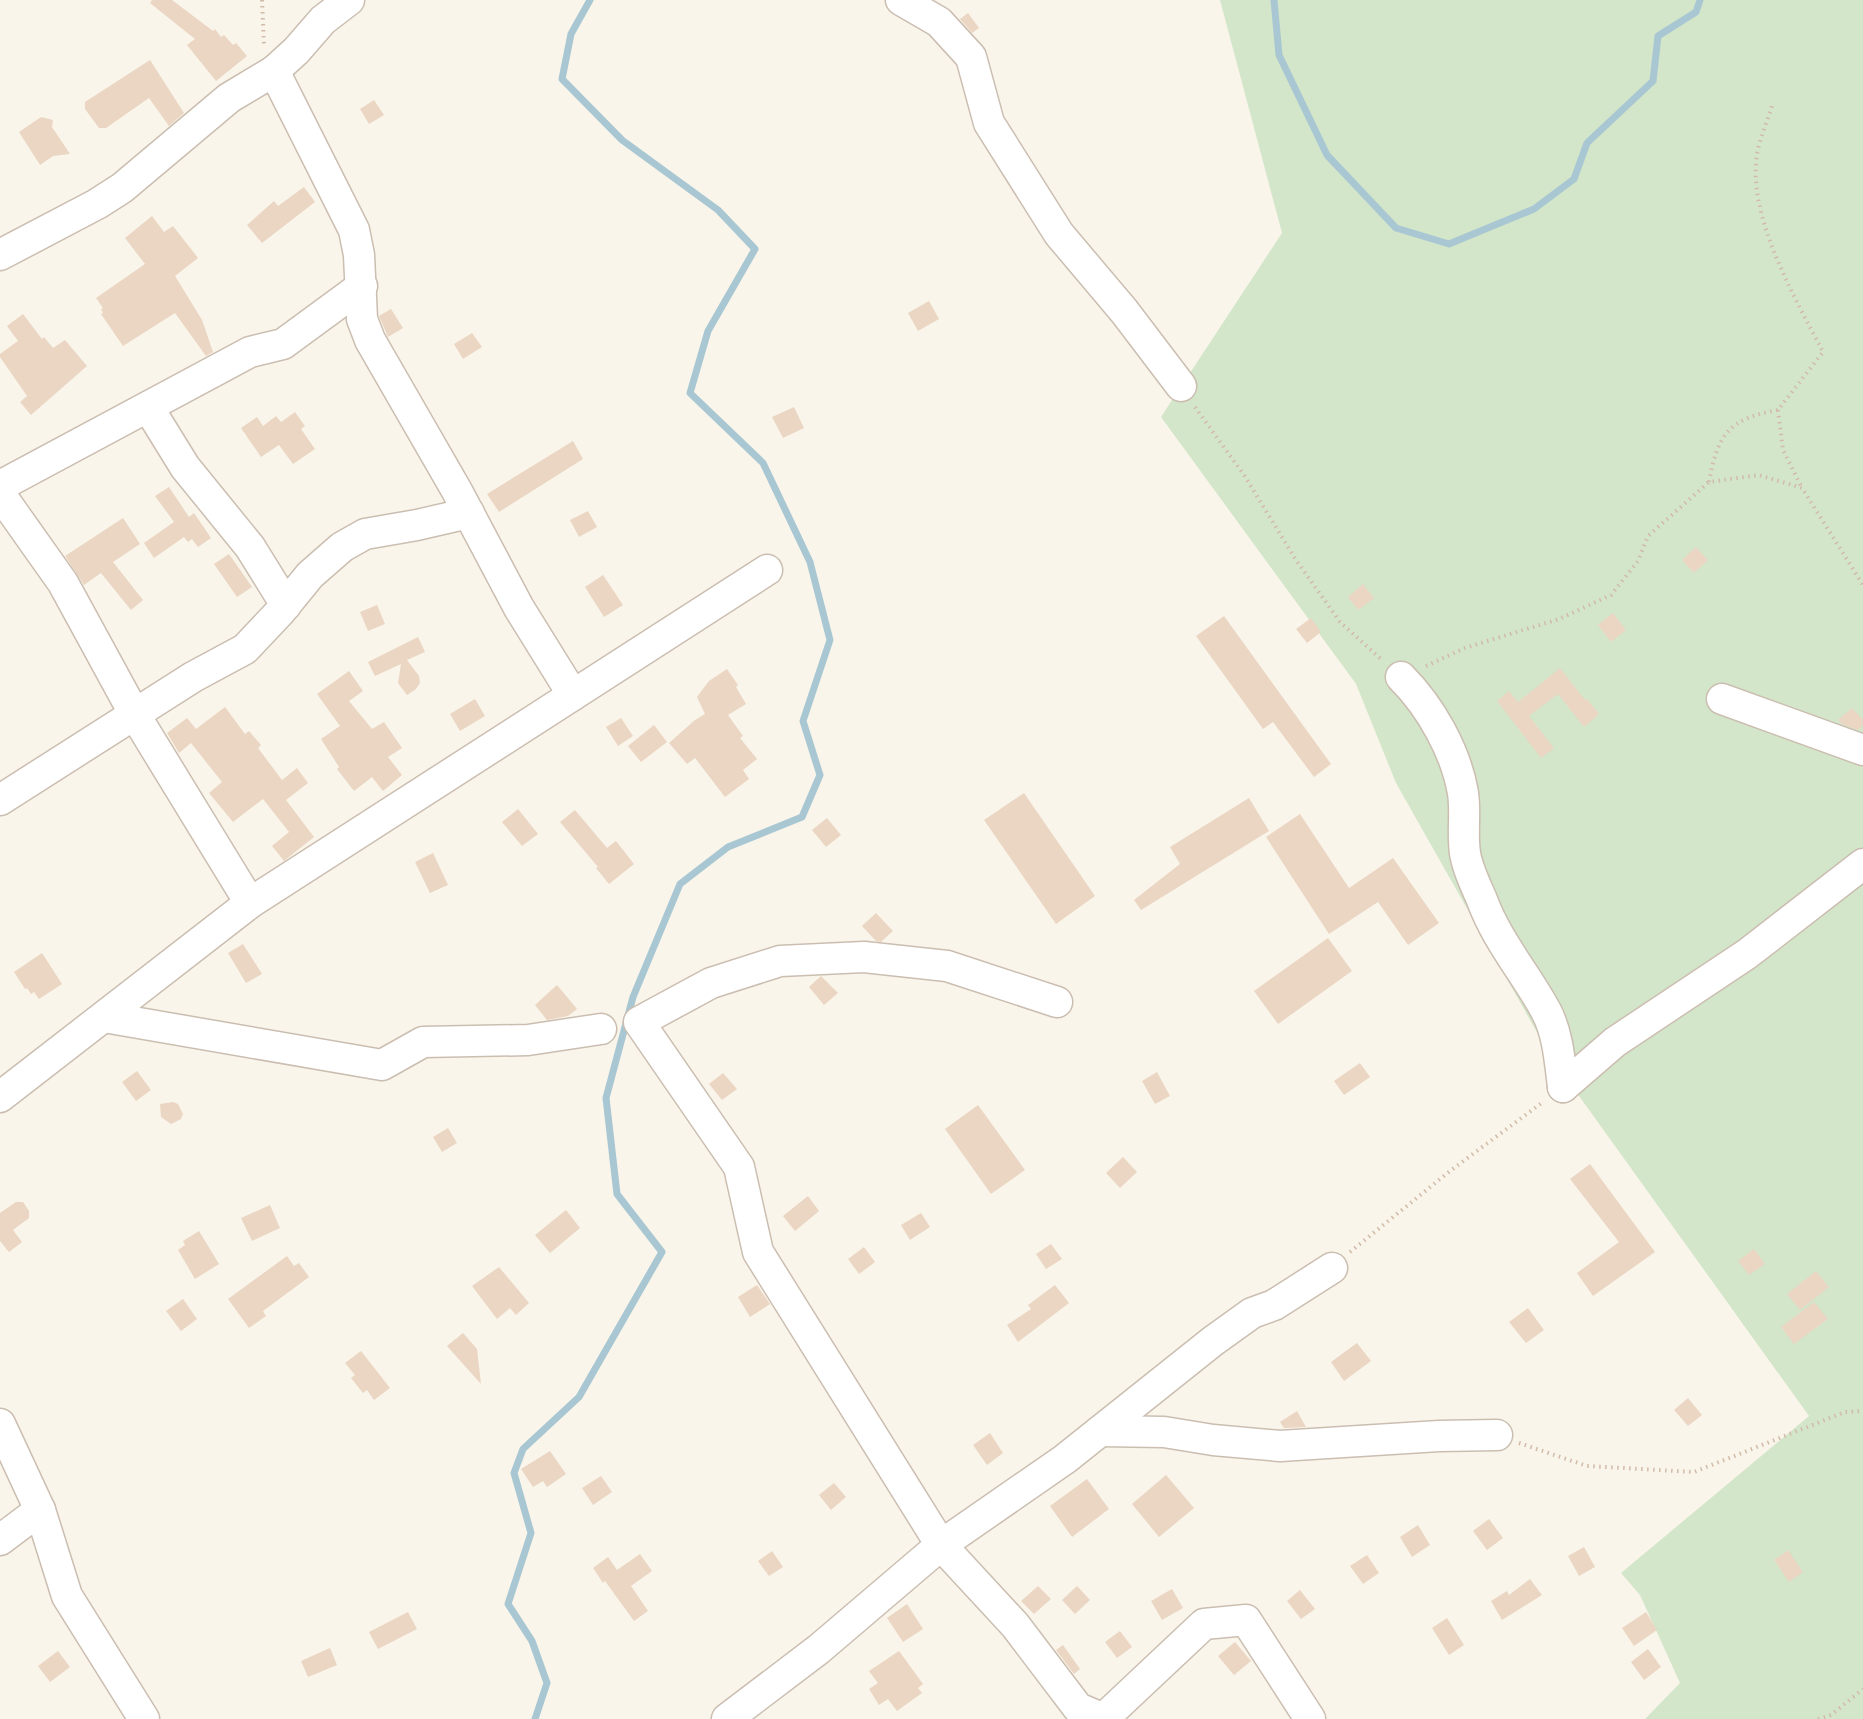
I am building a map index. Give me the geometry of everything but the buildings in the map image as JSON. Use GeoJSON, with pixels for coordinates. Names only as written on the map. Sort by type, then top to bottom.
{"type":"FeatureCollection","features":[{"type":"Feature","properties":{"kind":"street"},"geometry":{"type":"LineString","coordinates":[[0,255],[97,204],[122,188],[229,98],[274,71],[296,51],[323,20],[349,0]]}},
{"type":"Feature","properties":{"kind":"street"},"geometry":{"type":"LineString","coordinates":[[901,0],[939,22],[971,57],[989,123],[1053,224],[1182,386]]}},
{"type":"Feature","properties":{"kind":"street"},"geometry":{"type":"LineString","coordinates":[[274,71],[354,230],[362,285],[362,318],[370,340],[469,513],[519,608],[573,695]]}},
{"type":"Feature","properties":{"kind":"street"},"geometry":{"type":"LineString","coordinates":[[0,486],[250,352],[283,344],[362,285]]}},
{"type":"Feature","properties":{"kind":"street"},"geometry":{"type":"LineString","coordinates":[[148,407],[185,467],[250,547],[286,605]]}},
{"type":"Feature","properties":{"kind":"street"},"geometry":{"type":"LineString","coordinates":[[0,494],[63,583],[135,715],[250,903]]}},
{"type":"Feature","properties":{"kind":"street"},"geometry":{"type":"LineString","coordinates":[[0,800],[193,677],[245,649],[310,575],[342,547],[365,534],[469,513]]}},
{"type":"Feature","properties":{"kind":"street"},"geometry":{"type":"LineString","coordinates":[[0,1097],[250,903],[767,570]]}},
{"type":"Feature","properties":{"kind":"street"},"geometry":{"type":"LineString","coordinates":[[1401,677],[1419,695],[1438,727],[1457,769],[1463,794],[1465,855],[1483,904],[1514,963],[1547,1013],[1557,1046],[1563,1087]]}},
{"type":"Feature","properties":{"kind":"street"},"geometry":{"type":"LineString","coordinates":[[1722,699],[1863,750]]}},
{"type":"Feature","properties":{"kind":"street"},"geometry":{"type":"LineString","coordinates":[[1563,1087],[1616,1042],[1747,954],[1863,864]]}},
{"type":"Feature","properties":{"kind":"street"},"geometry":{"type":"LineString","coordinates":[[1057,1002],[946,966],[864,957],[840,958],[780,961],[711,983],[639,1022],[739,1167],[758,1252],[941,1545],[1015,1625],[1078,1708],[1103,1719],[1204,1624],[1246,1620],[1310,1719]]}},
{"type":"Feature","properties":{"kind":"street"},"geometry":{"type":"LineString","coordinates":[[104,1017],[382,1065],[423,1042],[528,1040],[601,1029]]}},
{"type":"Feature","properties":{"kind":"street"},"geometry":{"type":"LineString","coordinates":[[727,1719],[819,1649],[941,1545],[1065,1459],[1213,1341],[1252,1313],[1274,1305],[1332,1268]]}},
{"type":"Feature","properties":{"kind":"street"},"geometry":{"type":"LineString","coordinates":[[0,1424],[40,1510],[67,1596],[144,1719]]}},
{"type":"Feature","properties":{"kind":"street"},"geometry":{"type":"LineString","coordinates":[[1100,1431],[1164,1432],[1213,1440],[1280,1446],[1439,1436],[1497,1435]]}},
{"type":"Feature","properties":{"kind":"street"},"geometry":{"type":"LineString","coordinates":[[0,1540],[40,1510]]}},
{"type":"Feature","properties":{"kind":"path"},"geometry":{"type":"LineString","coordinates":[[262,0],[264,46],[274,71]]}},
{"type":"Feature","properties":{"kind":"path"},"geometry":{"type":"LineString","coordinates":[[1709,482],[1714,455],[1726,432],[1754,415],[1778,410],[1823,351],[1770,241],[1756,194],[1757,155],[1772,106]]}},
{"type":"Feature","properties":{"kind":"path"},"geometry":{"type":"LineString","coordinates":[[1182,386],[1244,475],[1296,561],[1340,622],[1401,677],[1465,648],[1559,619],[1611,595],[1638,561],[1648,536],[1709,482],[1759,475],[1802,488]]}},
{"type":"Feature","properties":{"kind":"path"},"geometry":{"type":"LineString","coordinates":[[1778,410],[1783,450],[1802,488],[1863,585]]}},
{"type":"Feature","properties":{"kind":"path"},"geometry":{"type":"LineString","coordinates":[[1332,1268],[1450,1171],[1563,1087]]}},
{"type":"Feature","properties":{"kind":"path"},"geometry":{"type":"LineString","coordinates":[[1497,1435],[1587,1466],[1694,1472],[1845,1412],[1863,1411]]}},
{"type":"Feature","properties":{"kind":"path"},"geometry":{"type":"LineString","coordinates":[[1818,1719],[1831,1715],[1863,1689]]}},
{"type":"Feature","properties":{"kind":"green space"},"geometry":{"type":"Polygon","coordinates":[[[1220,0],[1863,0],[1863,1719],[1645,1719],[1680,1683],[1640,1595],[1621,1573],[1809,1416],[1551,1057],[1396,783],[1356,684],[1161,417],[1282,233],[1220,0]]]}},
{"type":"Feature","properties":{"kind":"waterway"},"geometry":{"type":"LineString","coordinates":[[535,1719],[547,1683],[532,1641],[508,1604],[531,1533],[514,1473],[523,1449],[579,1397],[662,1252],[617,1194],[606,1098],[633,997],[680,884],[728,847],[802,817],[820,775],[803,721],[830,640],[810,562],[763,463],[690,393],[708,331],[755,249],[718,210],[622,140],[562,79],[571,34],[590,0]]}},
{"type":"Feature","properties":{"kind":"waterway"},"geometry":{"type":"LineString","coordinates":[[1274,0],[1279,55],[1327,155],[1396,228],[1449,244],[1534,209],[1574,179],[1587,143],[1653,81],[1658,36],[1696,12],[1700,0]]}}]}
